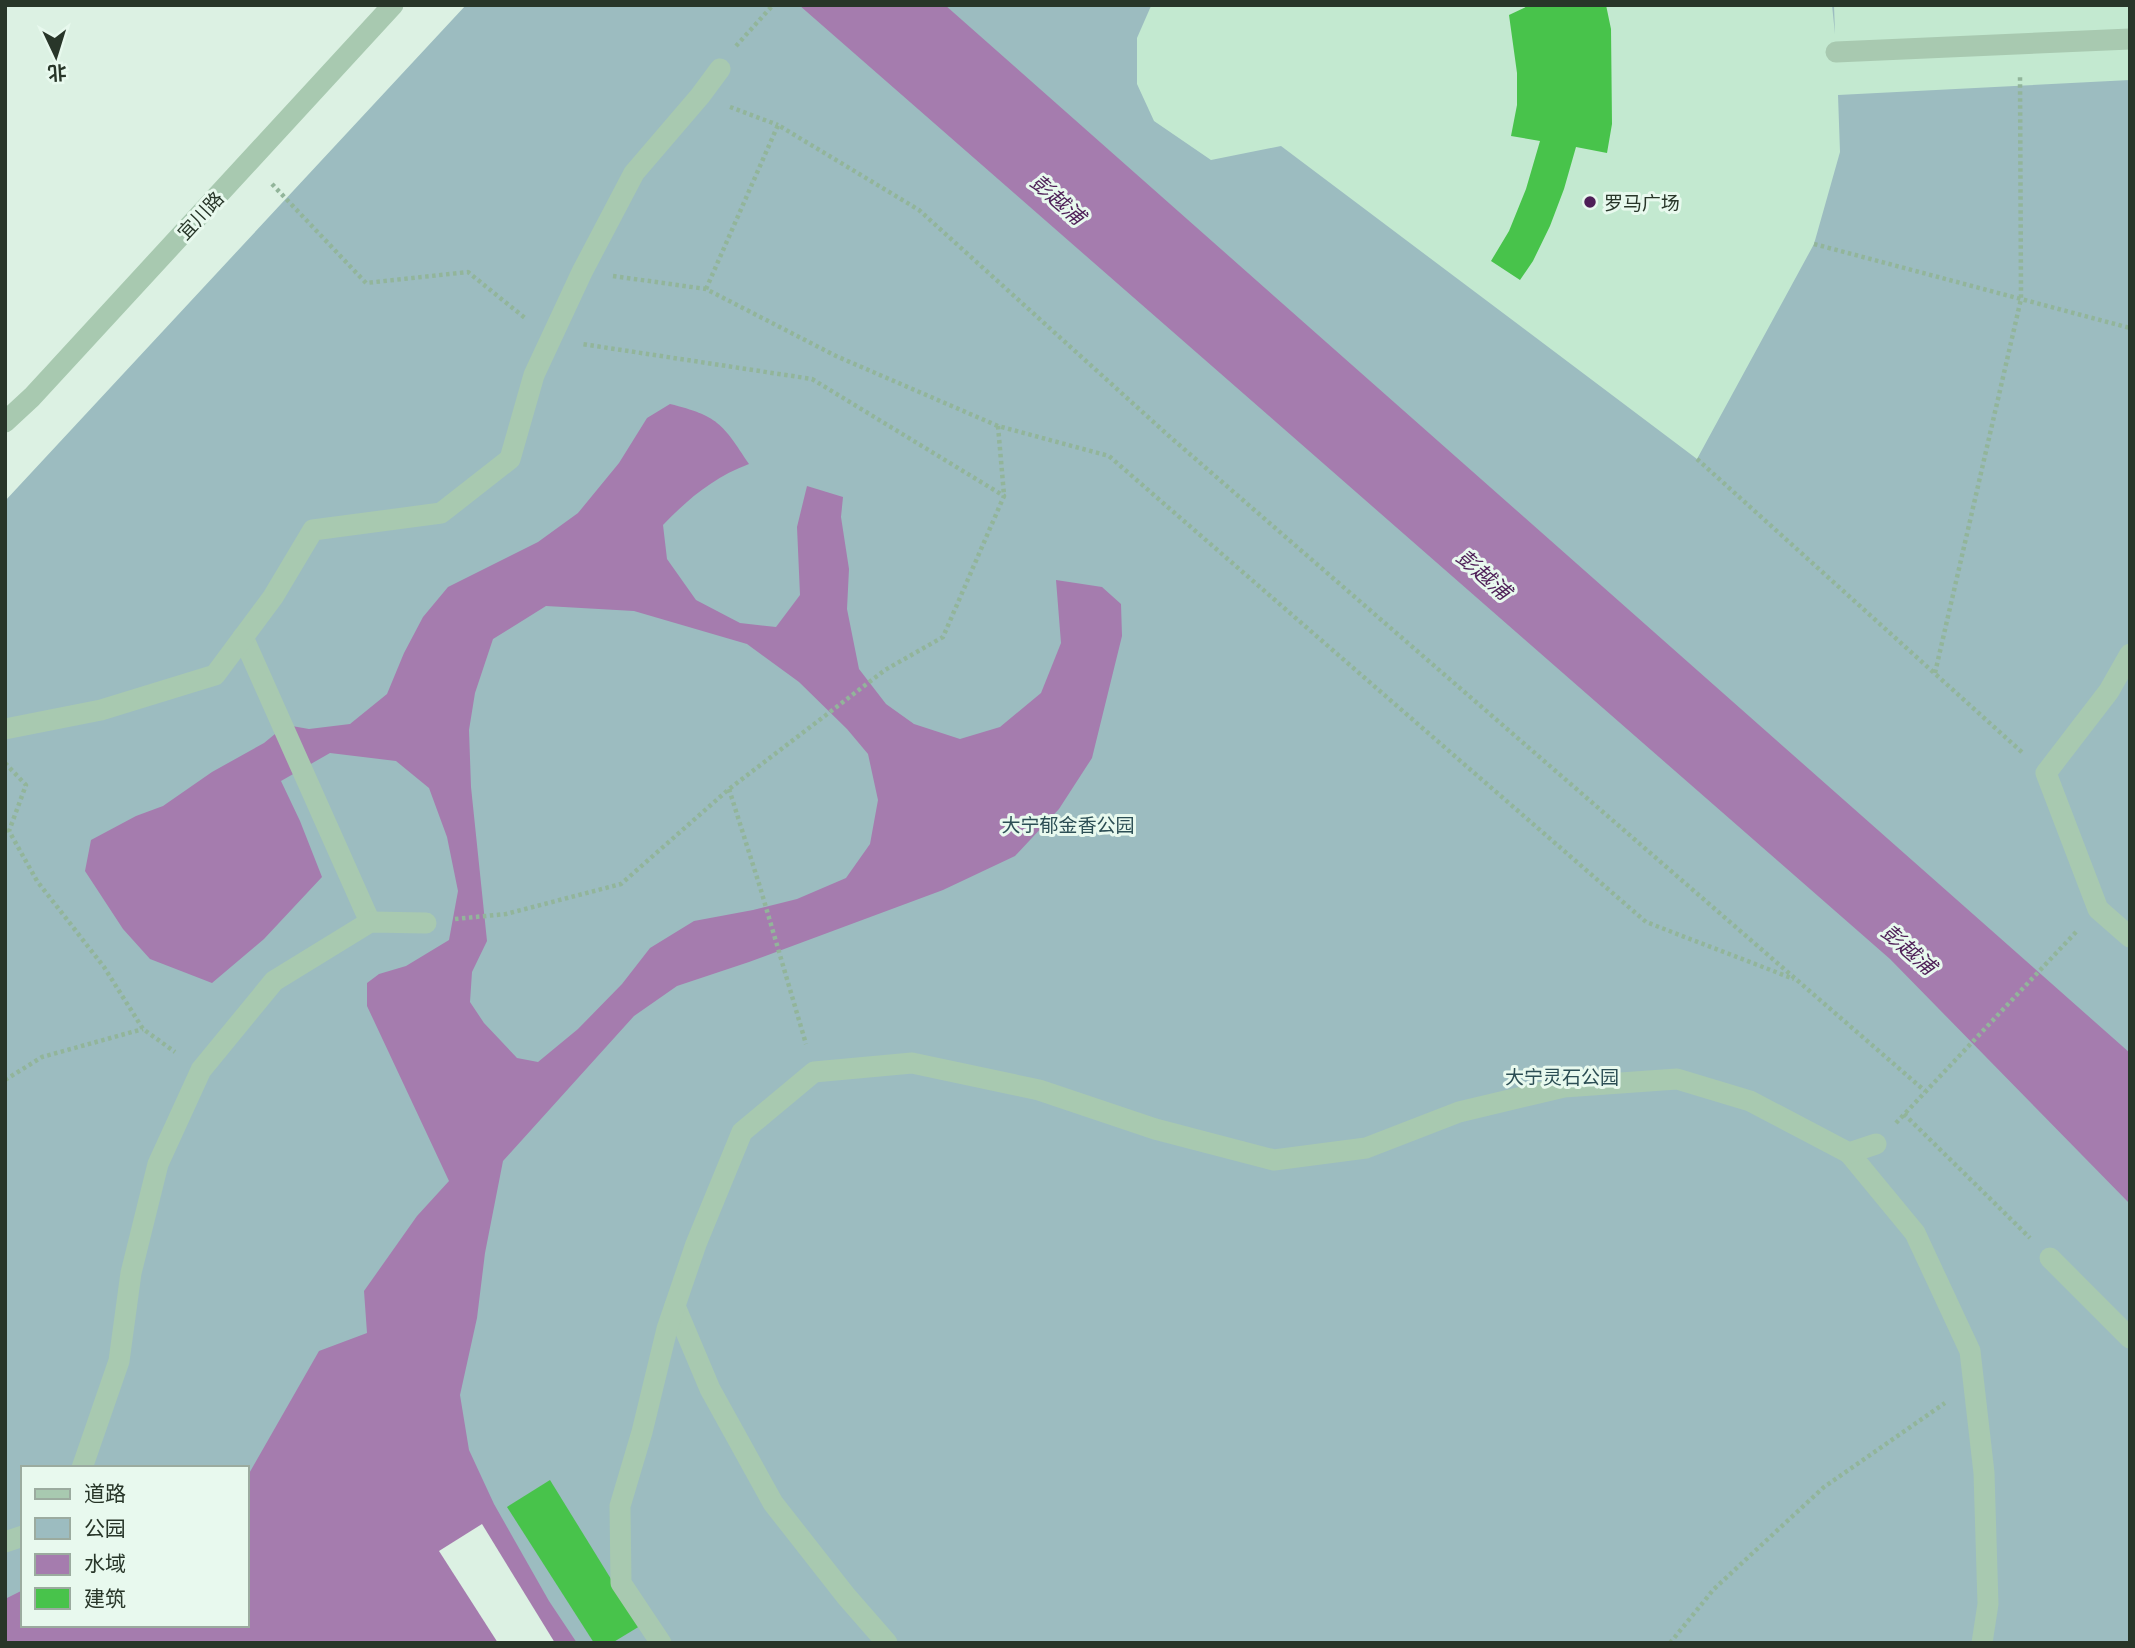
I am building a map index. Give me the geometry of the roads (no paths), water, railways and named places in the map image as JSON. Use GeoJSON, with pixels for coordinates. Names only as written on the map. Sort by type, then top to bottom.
{"type":"FeatureCollection","features":[{"type":"Feature","properties":{"kind":"street","name":"宜川路"},"geometry":{"type":"LineString","coordinates":[[5,422],[32,397],[393,5]]}},
{"type":"Feature","properties":{"kind":"street"},"geometry":{"type":"LineString","coordinates":[[1836,52],[2130,39]]}},
{"type":"Feature","properties":{"kind":"street"},"geometry":{"type":"LineString","coordinates":[[5,729],[101,710],[215,675],[273,597],[313,530],[441,513],[510,459],[534,375],[582,272],[634,173],[720,69]]}},
{"type":"Feature","properties":{"kind":"street"},"geometry":{"type":"LineString","coordinates":[[243,637],[370,922]]}},
{"type":"Feature","properties":{"kind":"street"},"geometry":{"type":"LineString","coordinates":[[2130,654],[2109,691],[2046,773],[2098,909],[2130,937]]}},
{"type":"Feature","properties":{"kind":"street"},"geometry":{"type":"LineString","coordinates":[[83,1466],[119,1361],[131,1273],[158,1164],[201,1070],[274,981],[370,922],[426,923]]}},
{"type":"Feature","properties":{"kind":"street"},"geometry":{"type":"LineString","coordinates":[[661,1643],[621,1583],[620,1506],[642,1432],[667,1329],[696,1244],[742,1132],[814,1072],[912,1063],[1039,1090],[1155,1129],[1274,1160],[1366,1148],[1459,1112],[1564,1087],[1677,1079],[1750,1101],[1849,1153],[1915,1233],[1970,1351],[1984,1472],[1988,1604],[1982,1643]]}},
{"type":"Feature","properties":{"kind":"street"},"geometry":{"type":"LineString","coordinates":[[1849,1153],[1876,1144]]}},
{"type":"Feature","properties":{"kind":"street"},"geometry":{"type":"LineString","coordinates":[[2050,1258],[2130,1338]]}},
{"type":"Feature","properties":{"kind":"street"},"geometry":{"type":"LineString","coordinates":[[675,1306],[710,1388],[773,1503],[846,1597],[887,1643]]}},
{"type":"Feature","properties":{"kind":"water","name":"彭越浦"},"geometry":{"type":"Polygon","coordinates":[[[799,5],[945,5],[2130,1053],[2130,1204],[1890,959],[799,5]]]}},
{"type":"Feature","properties":{"kind":"water"},"geometry":{"type":"Polygon","coordinates":[[[670,404],[709,417],[732,439],[749,464],[724,475],[702,490],[663,525],[667,559],[696,600],[740,623],[776,627],[800,595],[797,527],[807,486],[843,497],[841,517],[849,569],[847,609],[859,669],[886,704],[914,724],[960,739],[1000,727],[1041,693],[1061,643],[1056,580],[1102,587],[1121,604],[1122,636],[1092,758],[1059,809],[1015,856],[943,890],[677,986],[634,1016],[503,1161],[485,1253],[477,1318],[460,1395],[469,1450],[494,1504],[549,1601],[577,1643],[5,1643],[5,1599],[21,1591],[21,1627],[248,1627],[248,1475],[319,1351],[367,1333],[364,1291],[417,1216],[449,1181],[367,1006],[367,983],[379,974],[406,966],[449,940],[458,891],[447,837],[429,788],[396,761],[330,753],[281,781],[322,877],[264,939],[212,983],[150,959],[123,929],[85,871],[91,840],[136,816],[163,806],[212,772],[264,743],[286,725],[309,729],[350,724],[387,694],[423,617],[448,587],[538,542],[578,513],[619,463],[647,418],[670,404]],[[546,606],[493,639],[475,693],[469,730],[471,787],[487,941],[472,972],[470,1002],[484,1023],[517,1058],[538,1062],[578,1029],[622,984],[650,948],[694,921],[797,899],[846,878],[870,844],[878,800],[868,754],[847,729],[799,682],[747,644],[634,611],[546,606]]]}},
{"type":"Feature","properties":{"kind":"place","name":"罗马广场"},"geometry":{"type":"Point","coordinates":[1590,202]}},
{"type":"Feature","properties":{"kind":"park label","name":"大宁郁金香公园"},"geometry":{"type":"Point","coordinates":[1068,824]}},
{"type":"Feature","properties":{"kind":"park label","name":"大宁灵石公园"},"geometry":{"type":"Point","coordinates":[1562,1076]}}]}
